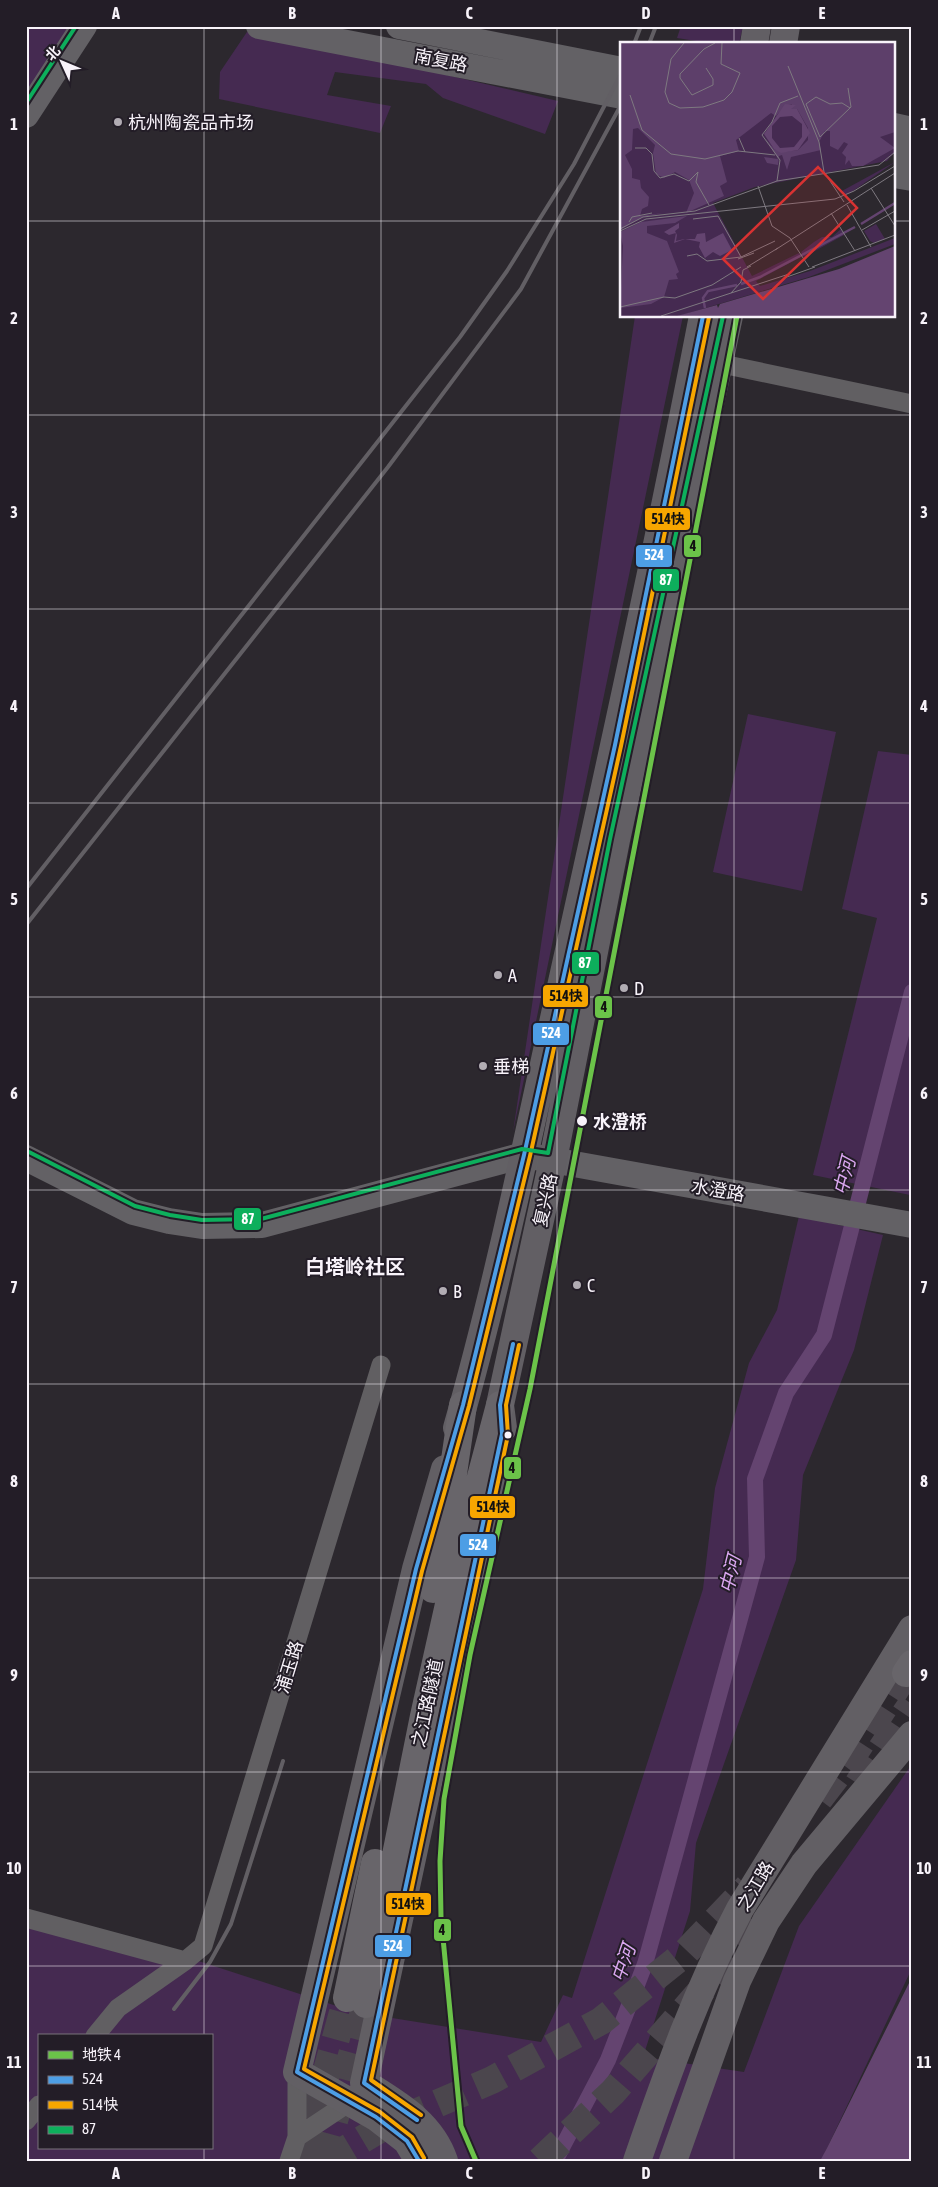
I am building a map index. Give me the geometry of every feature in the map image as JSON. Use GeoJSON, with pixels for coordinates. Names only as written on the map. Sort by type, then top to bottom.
{"type":"FeatureCollection","features":[{"type":"Feature","properties":{"kind":"highway","name":"之江路隧道"},"geometry":{"type":"LineString","coordinates":[[463,1406],[441,1556],[408,1701],[357,2001],[458,1564],[500,1405]]}},
{"type":"Feature","properties":{"kind":"main road"},"geometry":{"type":"LineString","coordinates":[[754,42],[757,26]]}},
{"type":"Feature","properties":{"kind":"main road"},"geometry":{"type":"LineString","coordinates":[[783,42],[786,26]]}},
{"type":"Feature","properties":{"kind":"main road","name":"复兴路"},"geometry":{"type":"LineString","coordinates":[[357,2092],[502,1434],[500,1405],[553,1160],[707,361],[703,318]]}},
{"type":"Feature","properties":{"kind":"main road","name":"复兴路"},"geometry":{"type":"LineString","coordinates":[[297,2072],[416,1569],[463,1406],[524,1155],[612,760],[707,361],[728,318]]}},
{"type":"Feature","properties":{"kind":"main road","name":"之江路"},"geometry":{"type":"LineString","coordinates":[[637,2161],[694,2004],[715,1956],[740,1909],[912,1629]]}},
{"type":"Feature","properties":{"kind":"main road","name":"之江路"},"geometry":{"type":"LineString","coordinates":[[673,2161],[737,1981],[766,1921],[804,1864],[912,1735]]}},
{"type":"Feature","properties":{"kind":"main road"},"geometry":{"type":"LineString","coordinates":[[297,2072],[398,2105],[426,2127],[444,2161]]}},
{"type":"Feature","properties":{"kind":"main road"},"geometry":{"type":"LineString","coordinates":[[357,2092],[376,2117],[407,2141],[419,2161]]}},
{"type":"Feature","properties":{"kind":"street"},"geometry":{"type":"LineString","coordinates":[[26,115],[84,26]]}},
{"type":"Feature","properties":{"kind":"street","name":"南复路"},"geometry":{"type":"LineString","coordinates":[[259,26],[620,96]]}},
{"type":"Feature","properties":{"kind":"street","name":"南复路"},"geometry":{"type":"LineString","coordinates":[[399,26],[620,70]]}},
{"type":"Feature","properties":{"kind":"street"},"geometry":{"type":"LineString","coordinates":[[896,110],[912,114]]}},
{"type":"Feature","properties":{"kind":"street"},"geometry":{"type":"LineString","coordinates":[[896,126],[912,130]]}},
{"type":"Feature","properties":{"kind":"street"},"geometry":{"type":"LineString","coordinates":[[896,150],[912,153]]}},
{"type":"Feature","properties":{"kind":"street"},"geometry":{"type":"LineString","coordinates":[[896,175],[912,178]]}},
{"type":"Feature","properties":{"kind":"street"},"geometry":{"type":"LineString","coordinates":[[707,361],[912,404]]}},
{"type":"Feature","properties":{"kind":"street"},"geometry":{"type":"LineString","coordinates":[[26,1158],[133,1212],[169,1221],[202,1226],[262,1225],[524,1155]]}},
{"type":"Feature","properties":{"kind":"street","name":"水澄路"},"geometry":{"type":"LineString","coordinates":[[524,1155],[912,1224]]}},
{"type":"Feature","properties":{"kind":"street","name":"浦玉路"},"geometry":{"type":"LineString","coordinates":[[97,2034],[118,2008],[185,1961],[203,1946],[381,1366]]}},
{"type":"Feature","properties":{"kind":"street"},"geometry":{"type":"LineString","coordinates":[[26,1918],[185,1961]]}},
{"type":"Feature","properties":{"kind":"street"},"geometry":{"type":"LineString","coordinates":[[290,2161],[297,2137],[297,2072]]}},
{"type":"Feature","properties":{"kind":"street"},"geometry":{"type":"LineString","coordinates":[[297,2137],[357,2092]]}},
{"type":"Feature","properties":{"kind":"street"},"geometry":{"type":"LineString","coordinates":[[26,2121],[38,2106]]}},
{"type":"Feature","properties":{"kind":"shaded area"},"geometry":{"type":"Polygon","coordinates":[[[26,26],[90,26],[26,132],[26,26]]]}},
{"type":"Feature","properties":{"kind":"shaded area"},"geometry":{"type":"Polygon","coordinates":[[[681,26],[743,26],[739,42],[702,42],[677,38],[681,26]]]}},
{"type":"Feature","properties":{"kind":"shaded area"},"geometry":{"type":"Polygon","coordinates":[[[249,29],[558,101],[545,134],[443,98],[426,84],[335,72],[327,95],[391,106],[380,133],[219,99],[220,72],[249,29]]]}},
{"type":"Feature","properties":{"kind":"shaded area"},"geometry":{"type":"Polygon","coordinates":[[[635,318],[683,318],[513,1132],[635,318]]]}},
{"type":"Feature","properties":{"kind":"shaded area"},"geometry":{"type":"Polygon","coordinates":[[[748,714],[836,732],[802,891],[713,872],[748,714]]]}},
{"type":"Feature","properties":{"kind":"shaded area"},"geometry":{"type":"Polygon","coordinates":[[[878,751],[912,755],[912,1188],[910,1195],[813,1175],[877,918],[842,909],[878,751]]]}},
{"type":"Feature","properties":{"kind":"shaded area"},"geometry":{"type":"Polygon","coordinates":[[[799,1216],[883,1235],[854,1350],[803,1475],[796,1560],[696,1843],[690,1911],[643,2057],[744,2072],[799,1926],[912,1764],[912,1968],[821,2161],[26,2161],[26,1914],[174,1953],[355,2012],[541,2042],[563,1995],[572,1998],[703,1589],[715,1488],[749,1363],[777,1310],[799,1216]]]}},
{"type":"Feature","properties":{"kind":"shaded area"},"geometry":{"type":"Polygon","coordinates":[[[912,1977],[912,2161],[820,2161],[827,2148],[912,1977]]]}},
{"type":"Feature","properties":{"kind":"waterway","name":"中河"},"geometry":{"type":"LineString","coordinates":[[555,2161],[608,2060],[645,1964],[757,1557],[755,1479],[786,1393],[824,1335],[912,992]]}},
{"type":"Feature","properties":{"kind":"tunnel"},"geometry":{"type":"LineString","coordinates":[[819,1799],[855,1752],[906,1673]]}},
{"type":"Feature","properties":{"kind":"tunnel"},"geometry":{"type":"LineString","coordinates":[[858,1784],[912,1704]]}},
{"type":"Feature","properties":{"kind":"tunnel"},"geometry":{"type":"LineString","coordinates":[[326,2161],[385,2126],[492,2080],[601,2021],[684,1954],[748,1887]]}},
{"type":"Feature","properties":{"kind":"tunnel"},"geometry":{"type":"LineString","coordinates":[[540,2161],[613,2092],[727,1961],[761,1918]]}},
{"type":"Feature","properties":{"kind":"tunnel"},"geometry":{"type":"LineString","coordinates":[[302,2161],[347,1998]]}},
{"type":"Feature","properties":{"kind":"tunnel"},"geometry":{"type":"LineString","coordinates":[[323,2161],[366,2004]]}},
{"type":"Feature","properties":{"kind":"railway"},"geometry":{"type":"LineString","coordinates":[[635,42],[641,26]]}},
{"type":"Feature","properties":{"kind":"railway"},"geometry":{"type":"LineString","coordinates":[[650,42],[656,26]]}},
{"type":"Feature","properties":{"kind":"railway"},"geometry":{"type":"LineString","coordinates":[[26,889],[460,337],[507,271],[574,164],[620,76]]}},
{"type":"Feature","properties":{"kind":"railway"},"geometry":{"type":"LineString","coordinates":[[26,925],[388,467],[521,289],[620,107]]}},
{"type":"Feature","properties":{"kind":"railway"},"geometry":{"type":"LineString","coordinates":[[174,2009],[210,1962],[231,1924],[283,1761]]}},
{"type":"Feature","properties":{"kind":"metro line","name":"4"},"geometry":{"type":"LineString","coordinates":[[476,2161],[461,2126],[441,1917],[440,1861],[444,1799],[470,1655],[530,1389],[737,318]]}},
{"type":"Feature","properties":{"kind":"transit line","name":"87"},"geometry":{"type":"LineString","coordinates":[[26,103],[76,26]]}},
{"type":"Feature","properties":{"kind":"transit line","name":"524"},"geometry":{"type":"LineString","coordinates":[[419,2161],[407,2141],[376,2117],[297,2072],[416,1569],[463,1405],[524,1155],[615,745],[703,318]]}},
{"type":"Feature","properties":{"kind":"transit line","name":"514快"},"geometry":{"type":"LineString","coordinates":[[424,2158],[412,2137],[380,2112],[304,2069],[422,1571],[469,1406],[530,1156],[621,746],[709,318]]}},
{"type":"Feature","properties":{"kind":"transit line","name":"87"},"geometry":{"type":"LineString","coordinates":[[29,1152],[135,1206],[170,1215],[202,1220],[261,1219],[522,1149],[548,1153],[610,839],[723,318]]}},
{"type":"Feature","properties":{"kind":"transit line","name":"524"},"geometry":{"type":"LineString","coordinates":[[417,2120],[364,2083],[502,1434],[500,1405],[513,1344]]}},
{"type":"Feature","properties":{"kind":"transit line","name":"514快"},"geometry":{"type":"LineString","coordinates":[[421,2115],[371,2080],[508,1435],[506,1405],[519,1345]]}},
{"type":"Feature","properties":{"kind":"place","name":"杭州陶瓷品市场"},"geometry":{"type":"Point","coordinates":[118,122]}},
{"type":"Feature","properties":{"kind":"place","name":"A"},"geometry":{"type":"Point","coordinates":[498,975]}},
{"type":"Feature","properties":{"kind":"place","name":"D"},"geometry":{"type":"Point","coordinates":[624,988]}},
{"type":"Feature","properties":{"kind":"place","name":"垂梯"},"geometry":{"type":"Point","coordinates":[483,1066]}},
{"type":"Feature","properties":{"kind":"place","name":"水澄桥"},"geometry":{"type":"Point","coordinates":[582,1121]}},
{"type":"Feature","properties":{"kind":"place","name":"C"},"geometry":{"type":"Point","coordinates":[577,1285]}},
{"type":"Feature","properties":{"kind":"place","name":"B"},"geometry":{"type":"Point","coordinates":[443,1291]}},
{"type":"Feature","properties":{"kind":"district","name":"白塔岭社区"},"geometry":{"type":"Point","coordinates":[355,1266]}}]}
